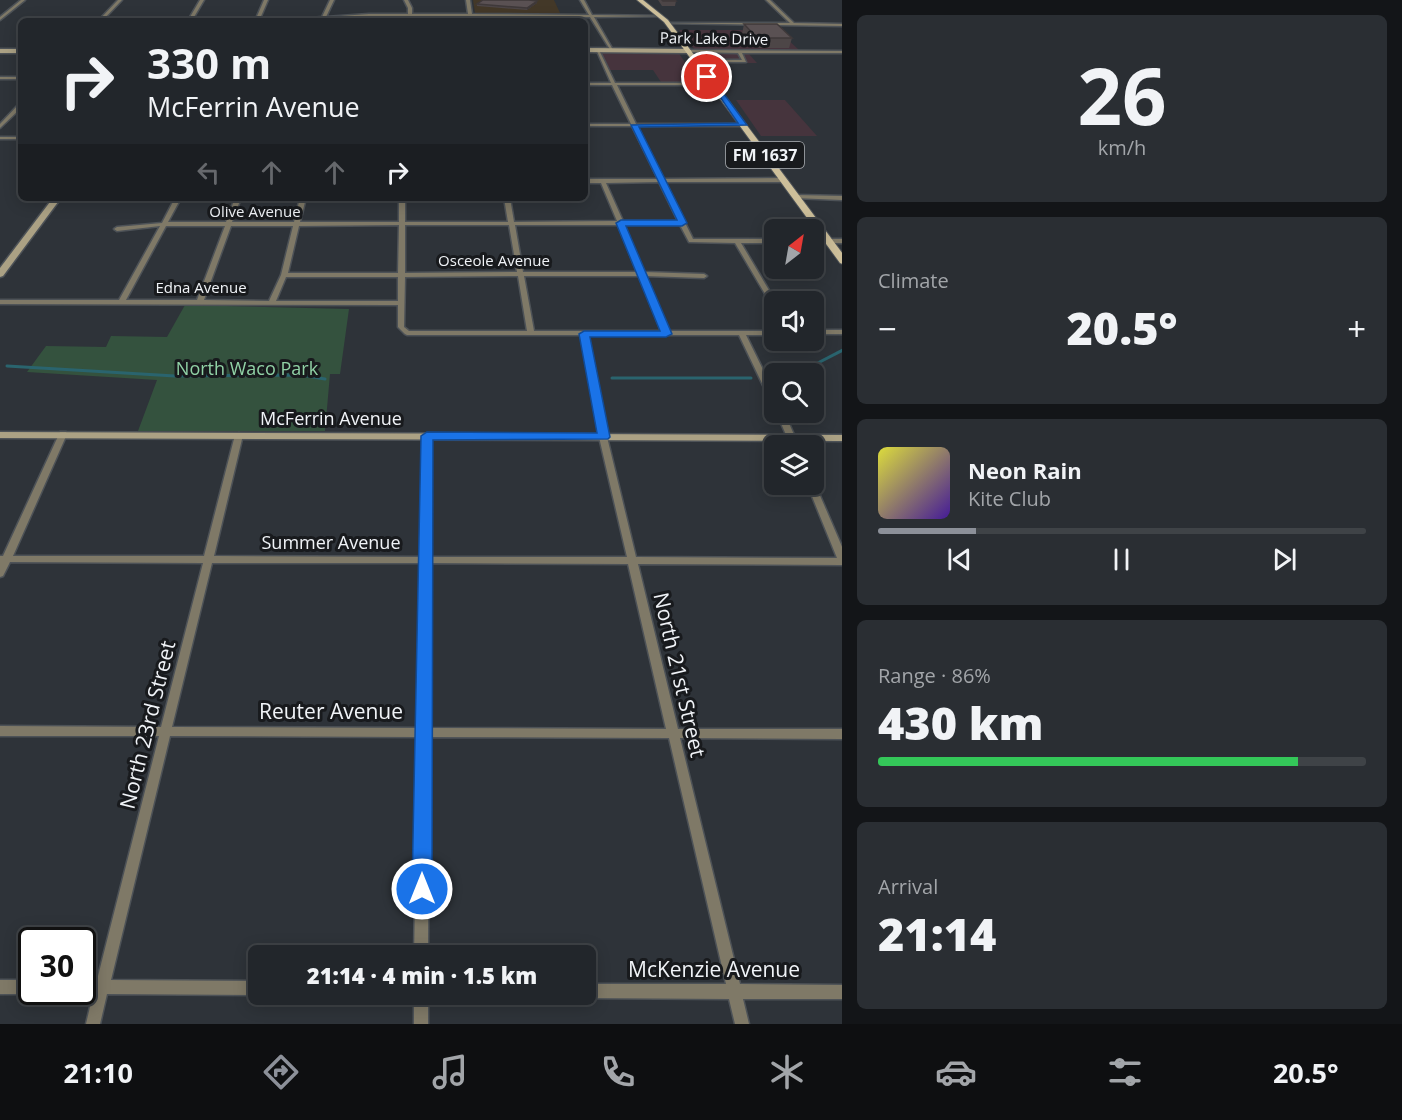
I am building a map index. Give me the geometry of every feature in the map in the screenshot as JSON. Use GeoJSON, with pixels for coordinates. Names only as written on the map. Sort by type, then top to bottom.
{"type":"FeatureCollection","features":[{"type":"Feature","properties":{"kind":"main road","name":"FM 1637"},"geometry":{"type":"LineString","coordinates":[[640,0],[668,23],[842,261]]}},
{"type":"Feature","properties":{"kind":"street"},"geometry":{"type":"LineString","coordinates":[[0,20],[23,0]]}},
{"type":"Feature","properties":{"kind":"street"},"geometry":{"type":"LineString","coordinates":[[103,18],[120,0]]}},
{"type":"Feature","properties":{"kind":"street"},"geometry":{"type":"LineString","coordinates":[[192,18],[202,0]]}},
{"type":"Feature","properties":{"kind":"street"},"geometry":{"type":"LineString","coordinates":[[258,18],[266,0]]}},
{"type":"Feature","properties":{"kind":"street"},"geometry":{"type":"LineString","coordinates":[[323,18],[332,0]]}},
{"type":"Feature","properties":{"kind":"street"},"geometry":{"type":"LineString","coordinates":[[406,0],[410,8],[410,15]]}},
{"type":"Feature","properties":{"kind":"street"},"geometry":{"type":"LineString","coordinates":[[468,0],[472,18]]}},
{"type":"Feature","properties":{"kind":"street"},"geometry":{"type":"LineString","coordinates":[[582,0],[611,50]]}},
{"type":"Feature","properties":{"kind":"street"},"geometry":{"type":"LineString","coordinates":[[768,0],[794,25]]}},
{"type":"Feature","properties":{"kind":"street"},"geometry":{"type":"LineString","coordinates":[[344,18],[410,15],[660,16]]}},
{"type":"Feature","properties":{"kind":"street"},"geometry":{"type":"LineString","coordinates":[[668,23],[842,25]]}},
{"type":"Feature","properties":{"kind":"street","name":"Park Lake Drive"},"geometry":{"type":"LineString","coordinates":[[588,50],[842,52]]}},
{"type":"Feature","properties":{"kind":"street"},"geometry":{"type":"LineString","coordinates":[[597,50],[691,241],[764,241]]}},
{"type":"Feature","properties":{"kind":"street"},"geometry":{"type":"LineString","coordinates":[[0,51],[18,51]]}},
{"type":"Feature","properties":{"kind":"street"},"geometry":{"type":"LineString","coordinates":[[696,61],[745,61],[739,51]]}},
{"type":"Feature","properties":{"kind":"street"},"geometry":{"type":"LineString","coordinates":[[0,78],[18,78]]}},
{"type":"Feature","properties":{"kind":"street"},"geometry":{"type":"LineString","coordinates":[[588,84],[712,84]]}},
{"type":"Feature","properties":{"kind":"street"},"geometry":{"type":"LineString","coordinates":[[0,127],[18,108]]}},
{"type":"Feature","properties":{"kind":"street"},"geometry":{"type":"LineString","coordinates":[[588,125],[743,125]]}},
{"type":"Feature","properties":{"kind":"street"},"geometry":{"type":"LineString","coordinates":[[0,138],[18,138]]}},
{"type":"Feature","properties":{"kind":"street"},"geometry":{"type":"LineString","coordinates":[[588,181],[784,180]]}},
{"type":"Feature","properties":{"kind":"street"},"geometry":{"type":"LineString","coordinates":[[603,181],[666,334]]}},
{"type":"Feature","properties":{"kind":"street"},"geometry":{"type":"LineString","coordinates":[[796,198],[842,198]]}},
{"type":"Feature","properties":{"kind":"street"},"geometry":{"type":"LineString","coordinates":[[0,274],[55,201]]}},
{"type":"Feature","properties":{"kind":"street"},"geometry":{"type":"LineString","coordinates":[[122,301],[177,201]]}},
{"type":"Feature","properties":{"kind":"street"},"geometry":{"type":"LineString","coordinates":[[200,302],[237,201]]}},
{"type":"Feature","properties":{"kind":"street"},"geometry":{"type":"LineString","coordinates":[[272,302],[284,275],[302,201]]}},
{"type":"Feature","properties":{"kind":"street"},"geometry":{"type":"LineString","coordinates":[[402,201],[401,327],[413,335],[764,333]]}},
{"type":"Feature","properties":{"kind":"street"},"geometry":{"type":"LineString","coordinates":[[508,201],[531,334]]}},
{"type":"Feature","properties":{"kind":"street","name":"Olive Avenue"},"geometry":{"type":"LineString","coordinates":[[117,229],[166,224],[682,223]]}},
{"type":"Feature","properties":{"kind":"street"},"geometry":{"type":"LineString","coordinates":[[737,241],[766,291]]}},
{"type":"Feature","properties":{"kind":"street"},"geometry":{"type":"LineString","coordinates":[[824,241],[842,241]]}},
{"type":"Feature","properties":{"kind":"street","name":"Osceole Avenue"},"geometry":{"type":"LineString","coordinates":[[284,275],[641,274],[704,276]]}},
{"type":"Feature","properties":{"kind":"street","name":"Edna Avenue"},"geometry":{"type":"LineString","coordinates":[[0,302],[401,303]]}},
{"type":"Feature","properties":{"kind":"street"},"geometry":{"type":"LineString","coordinates":[[824,332],[842,332]]}},
{"type":"Feature","properties":{"kind":"street","name":"North 21st Street"},"geometry":{"type":"LineString","coordinates":[[584,334],[603,437],[742,1024]]}},
{"type":"Feature","properties":{"kind":"street"},"geometry":{"type":"LineString","coordinates":[[742,334],[764,379]]}},
{"type":"Feature","properties":{"kind":"street"},"geometry":{"type":"LineString","coordinates":[[0,574],[4,559],[63,434]]}},
{"type":"Feature","properties":{"kind":"street","name":"McFerrin Avenue"},"geometry":{"type":"LineString","coordinates":[[0,435],[603,437],[764,441]]}},
{"type":"Feature","properties":{"kind":"street","name":"North 23rd Street"},"geometry":{"type":"LineString","coordinates":[[93,1024],[239,435]]}},
{"type":"Feature","properties":{"kind":"street"},"geometry":{"type":"LineString","coordinates":[[421,945],[427,436]]}},
{"type":"Feature","properties":{"kind":"street","name":"McFerrin Avenue"},"geometry":{"type":"LineString","coordinates":[[824,440],[842,438]]}},
{"type":"Feature","properties":{"kind":"street"},"geometry":{"type":"LineString","coordinates":[[815,495],[842,561]]}},
{"type":"Feature","properties":{"kind":"street","name":"Summer Avenue"},"geometry":{"type":"LineString","coordinates":[[4,559],[842,561]]}},
{"type":"Feature","properties":{"kind":"street","name":"Reuter Avenue"},"geometry":{"type":"LineString","coordinates":[[0,731],[842,734]]}},
{"type":"Feature","properties":{"kind":"street"},"geometry":{"type":"LineString","coordinates":[[0,987],[18,987]]}},
{"type":"Feature","properties":{"kind":"street"},"geometry":{"type":"LineString","coordinates":[[96,988],[248,988]]}},
{"type":"Feature","properties":{"kind":"street","name":"McKenzie Avenue"},"geometry":{"type":"LineString","coordinates":[[596,990],[842,992]]}},
{"type":"Feature","properties":{"kind":"street"},"geometry":{"type":"LineString","coordinates":[[421,1005],[421,1024]]}},
{"type":"Feature","properties":{"kind":"shaded area"},"geometry":{"type":"Polygon","coordinates":[[[473,0],[554,0],[560,13],[475,13],[473,0]]]}},
{"type":"Feature","properties":{"kind":"shaded area"},"geometry":{"type":"Polygon","coordinates":[[[745,25],[781,33],[799,50],[695,50],[679,30],[748,30],[745,25]]]}},
{"type":"Feature","properties":{"kind":"shaded area"},"geometry":{"type":"Polygon","coordinates":[[[600,51],[678,52],[698,82],[661,82],[653,70],[610,70],[600,51]]]}},
{"type":"Feature","properties":{"kind":"shaded area"},"geometry":{"type":"Polygon","coordinates":[[[699,53],[748,53],[757,63],[707,63],[699,53]]]}},
{"type":"Feature","properties":{"kind":"shaded area"},"geometry":{"type":"Polygon","coordinates":[[[736,100],[785,100],[817,136],[761,136],[736,100]]]}},
{"type":"Feature","properties":{"kind":"green space","name":"North Waco Park"},"geometry":{"type":"Polygon","coordinates":[[[185,305],[349,309],[340,374],[330,374],[325,431],[138,431],[157,380],[27,372],[46,346],[106,347],[111,336],[167,337],[185,305]]]}},
{"type":"Feature","properties":{"kind":"building"},"geometry":{"type":"Polygon","coordinates":[[[483,0],[537,1],[527,8],[477,4],[483,0]]]}},
{"type":"Feature","properties":{"kind":"building"},"geometry":{"type":"Polygon","coordinates":[[[744,24],[777,24],[792,38],[757,38],[744,24]]]}},
{"type":"Feature","properties":{"kind":"waterway"},"geometry":{"type":"LineString","coordinates":[[818,363],[842,351]]}},
{"type":"Feature","properties":{"kind":"waterway"},"geometry":{"type":"LineString","coordinates":[[7,366],[175,376],[301,375],[325,379]]}},
{"type":"Feature","properties":{"kind":"waterway"},"geometry":{"type":"LineString","coordinates":[[612,378],[751,378]]}},
{"type":"Feature","properties":{"kind":"route"},"geometry":{"type":"LineString","coordinates":[[422,889],[427,436],[603,437],[584,334],[666,334],[621,223],[682,223],[635,125],[743,125],[707,77]]}}]}
